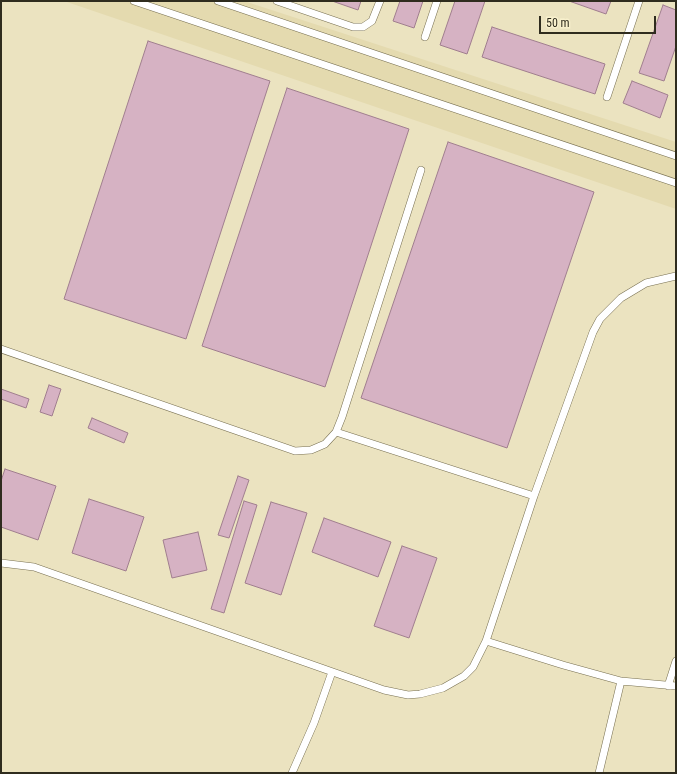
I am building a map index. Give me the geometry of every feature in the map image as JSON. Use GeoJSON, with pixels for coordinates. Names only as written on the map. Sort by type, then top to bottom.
{"type":"FeatureCollection","features":[{"type":"Feature","properties":{"kind":"lane"},"geometry":{"type":"LineString","coordinates":[[134,1],[676,183]]}},
{"type":"Feature","properties":{"kind":"lane"},"geometry":{"type":"LineString","coordinates":[[218,1],[676,156]]}},
{"type":"Feature","properties":{"kind":"lane"},"geometry":{"type":"LineString","coordinates":[[277,1],[353,26],[363,27],[372,21],[380,1]]}},
{"type":"Feature","properties":{"kind":"lane"},"geometry":{"type":"LineString","coordinates":[[424,37],[437,1]]}},
{"type":"Feature","properties":{"kind":"lane"},"geometry":{"type":"LineString","coordinates":[[607,97],[638,1]]}},
{"type":"Feature","properties":{"kind":"lane"},"geometry":{"type":"LineString","coordinates":[[1,349],[295,451],[311,450],[325,444],[336,432],[421,170]]}},
{"type":"Feature","properties":{"kind":"lane"},"geometry":{"type":"LineString","coordinates":[[1,563],[34,567],[332,672],[396,693],[420,694],[432,692],[454,683],[464,676],[480,656],[587,345],[600,319],[621,298],[633,290],[659,279],[676,276]]}},
{"type":"Feature","properties":{"kind":"lane"},"geometry":{"type":"LineString","coordinates":[[336,432],[534,496]]}},
{"type":"Feature","properties":{"kind":"lane"},"geometry":{"type":"LineString","coordinates":[[486,641],[585,672],[621,681],[672,686],[676,661]]}},
{"type":"Feature","properties":{"kind":"lane"},"geometry":{"type":"LineString","coordinates":[[292,773],[314,723],[332,672]]}},
{"type":"Feature","properties":{"kind":"lane"},"geometry":{"type":"LineString","coordinates":[[599,773],[621,681]]}},
{"type":"Feature","properties":{"kind":"shaded area"},"geometry":{"type":"Polygon","coordinates":[[[64,1],[244,1],[676,142],[676,209],[64,1]]]}},
{"type":"Feature","properties":{"kind":"building"},"geometry":{"type":"Polygon","coordinates":[[[332,1],[361,1],[358,10],[332,1]]]}},
{"type":"Feature","properties":{"kind":"building"},"geometry":{"type":"Polygon","coordinates":[[[400,1],[423,1],[414,28],[393,21],[400,1]]]}},
{"type":"Feature","properties":{"kind":"building"},"geometry":{"type":"Polygon","coordinates":[[[455,1],[485,1],[467,54],[440,45],[455,1]]]}},
{"type":"Feature","properties":{"kind":"building"},"geometry":{"type":"Polygon","coordinates":[[[569,1],[611,1],[606,14],[569,1]]]}},
{"type":"Feature","properties":{"kind":"building"},"geometry":{"type":"Polygon","coordinates":[[[663,5],[676,10],[676,46],[664,81],[639,73],[663,5]]]}},
{"type":"Feature","properties":{"kind":"building"},"geometry":{"type":"Polygon","coordinates":[[[492,27],[605,64],[595,94],[482,57],[492,27]]]}},
{"type":"Feature","properties":{"kind":"building"},"geometry":{"type":"Polygon","coordinates":[[[148,41],[270,81],[186,339],[64,299],[148,41]]]}},
{"type":"Feature","properties":{"kind":"building"},"geometry":{"type":"Polygon","coordinates":[[[632,81],[668,95],[660,118],[623,103],[632,81]]]}},
{"type":"Feature","properties":{"kind":"building"},"geometry":{"type":"Polygon","coordinates":[[[287,88],[409,129],[325,387],[202,346],[287,88]]]}},
{"type":"Feature","properties":{"kind":"building"},"geometry":{"type":"Polygon","coordinates":[[[448,142],[594,192],[507,448],[361,398],[448,142]]]}},
{"type":"Feature","properties":{"kind":"building"},"geometry":{"type":"Polygon","coordinates":[[[49,385],[61,389],[52,416],[40,412],[49,385]]]}},
{"type":"Feature","properties":{"kind":"building"},"geometry":{"type":"Polygon","coordinates":[[[1,389],[29,399],[26,408],[1,399],[1,389]]]}},
{"type":"Feature","properties":{"kind":"building"},"geometry":{"type":"Polygon","coordinates":[[[92,418],[128,433],[124,443],[88,428],[92,418]]]}},
{"type":"Feature","properties":{"kind":"building"},"geometry":{"type":"Polygon","coordinates":[[[5,469],[56,486],[38,540],[1,527],[1,481],[5,469]]]}},
{"type":"Feature","properties":{"kind":"building"},"geometry":{"type":"Polygon","coordinates":[[[238,476],[249,480],[229,538],[218,535],[238,476]]]}},
{"type":"Feature","properties":{"kind":"building"},"geometry":{"type":"Polygon","coordinates":[[[89,499],[144,517],[126,571],[72,553],[89,499]]]}},
{"type":"Feature","properties":{"kind":"building"},"geometry":{"type":"Polygon","coordinates":[[[244,501],[257,505],[224,613],[211,609],[244,501]]]}},
{"type":"Feature","properties":{"kind":"building"},"geometry":{"type":"Polygon","coordinates":[[[271,502],[307,513],[281,595],[245,583],[271,502]]]}},
{"type":"Feature","properties":{"kind":"building"},"geometry":{"type":"Polygon","coordinates":[[[324,518],[391,542],[378,577],[312,552],[324,518]]]}},
{"type":"Feature","properties":{"kind":"building"},"geometry":{"type":"Polygon","coordinates":[[[198,532],[207,570],[172,578],[163,540],[198,532]]]}},
{"type":"Feature","properties":{"kind":"building"},"geometry":{"type":"Polygon","coordinates":[[[402,546],[437,558],[409,638],[374,626],[402,546]]]}}]}
